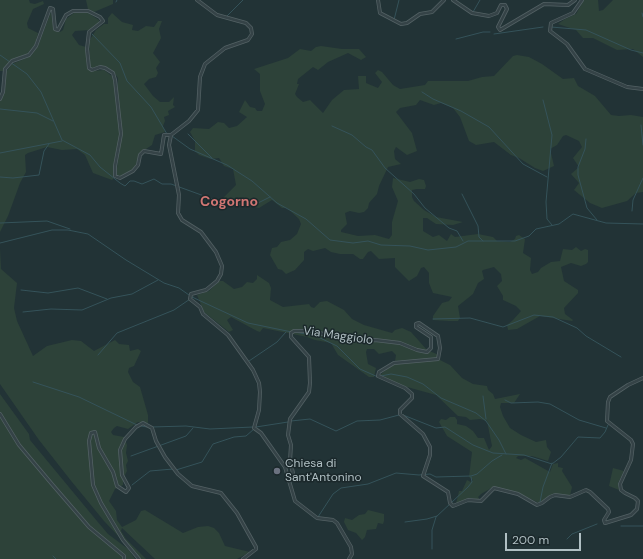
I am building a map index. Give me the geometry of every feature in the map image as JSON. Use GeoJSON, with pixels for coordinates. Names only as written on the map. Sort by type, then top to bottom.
{"type":"FeatureCollection","features":[{"type":"Feature","properties":{"kind":"street"},"geometry":{"type":"LineString","coordinates":[[197,0],[217,15],[246,23],[251,28],[252,34],[248,40],[226,48],[205,64],[200,77],[198,110],[189,121],[171,135],[168,145],[179,195],[178,213],[182,220],[201,232],[216,252],[222,266],[221,274],[217,281],[206,290],[192,294],[190,299],[200,307],[203,314],[228,335],[253,370],[259,383],[260,392],[258,417],[254,426],[261,433],[285,467],[295,501],[317,518],[335,521],[352,547],[352,554],[349,559]]}},
{"type":"Feature","properties":{"kind":"street"},"geometry":{"type":"LineString","coordinates":[[378,0],[380,13],[401,24],[407,23],[420,14],[432,12],[444,0]]}},
{"type":"Feature","properties":{"kind":"street"},"geometry":{"type":"LineString","coordinates":[[453,0],[472,13],[490,16],[496,13],[501,5],[505,5],[507,9],[498,27],[500,30],[544,4],[568,5],[575,0]]}},
{"type":"Feature","properties":{"kind":"street"},"geometry":{"type":"LineString","coordinates":[[582,0],[572,13],[551,22],[550,31],[567,44],[585,69],[626,87],[643,89]]}},
{"type":"Feature","properties":{"kind":"street"},"geometry":{"type":"LineString","coordinates":[[0,99],[4,92],[6,70],[12,62],[29,55],[36,46],[50,8],[53,9],[55,29],[58,30],[66,15],[73,11],[88,11],[102,19],[101,23],[89,32],[89,68],[92,70],[100,67],[105,68],[113,73],[115,80],[121,134],[115,166],[115,176],[120,178],[133,171],[138,165],[140,155],[144,151],[161,154],[163,136],[166,134],[171,135]]}},
{"type":"Feature","properties":{"kind":"street","name":"Via Maggiolo"},"geometry":{"type":"LineString","coordinates":[[289,480],[293,473],[290,461],[292,445],[288,435],[290,419],[309,392],[310,384],[309,357],[291,336],[292,332],[298,330],[311,331],[340,338],[400,343],[417,350],[429,351],[431,348],[431,337],[416,327],[416,324],[418,323],[438,336],[440,348],[438,359],[394,363],[378,373],[378,376],[405,388],[412,394],[412,398],[400,410],[400,414],[423,434],[427,440],[430,447],[430,454],[422,472],[423,476],[448,492],[451,505],[456,505],[468,500],[481,501],[494,488],[518,494],[538,505],[555,495],[570,497],[586,490],[608,509],[609,512],[604,521],[607,523],[614,519],[629,516],[637,509],[638,501],[621,490],[621,478],[631,460],[634,448],[631,440],[607,421],[608,402],[610,397],[628,385],[643,378]]}},
{"type":"Feature","properties":{"kind":"street"},"geometry":{"type":"LineString","coordinates":[[0,414],[19,445],[51,483],[89,527],[124,556],[124,559]]}},
{"type":"Feature","properties":{"kind":"street"},"geometry":{"type":"LineString","coordinates":[[139,559],[123,540],[101,503],[93,485],[89,441],[91,433],[95,432],[99,448],[113,472],[117,486],[126,492],[129,488],[122,475],[120,450],[125,438],[136,427],[143,423],[152,428],[156,440],[165,457],[178,474],[192,486],[221,494],[237,513],[256,547],[256,550],[243,559]]}},
{"type":"Feature","properties":{"kind":"green space"},"geometry":{"type":"Polygon","coordinates":[[[0,0],[29,0],[30,3],[35,4],[43,1],[44,4],[33,9],[27,23],[28,28],[38,33],[35,45],[25,56],[8,64],[3,71],[0,71],[0,0]]]}},
{"type":"Feature","properties":{"kind":"green space"},"geometry":{"type":"Polygon","coordinates":[[[86,0],[113,0],[113,4],[94,12],[88,9],[86,0]]]}},
{"type":"Feature","properties":{"kind":"green space"},"geometry":{"type":"Polygon","coordinates":[[[584,0],[598,0],[599,11],[603,10],[613,0],[643,0],[643,57],[633,49],[617,50],[593,38],[583,38],[576,30],[558,24],[576,14],[584,0]]]}},
{"type":"Feature","properties":{"kind":"green space"},"geometry":{"type":"Polygon","coordinates":[[[51,12],[54,30],[60,32],[63,30],[66,19],[74,13],[88,13],[99,20],[99,23],[90,30],[75,31],[72,35],[79,45],[86,47],[87,68],[92,71],[104,70],[112,76],[114,80],[120,134],[113,167],[113,179],[112,180],[93,173],[85,155],[77,149],[62,150],[47,147],[28,153],[25,155],[26,172],[0,232],[0,101],[5,89],[6,72],[12,64],[31,56],[38,46],[51,12]]]}},
{"type":"Feature","properties":{"kind":"green space"},"geometry":{"type":"Polygon","coordinates":[[[112,13],[122,22],[133,25],[132,30],[138,31],[146,26],[154,27],[158,21],[162,21],[159,29],[161,38],[153,53],[160,62],[156,68],[158,73],[156,77],[149,79],[144,84],[153,96],[160,102],[169,102],[174,97],[173,105],[175,107],[168,111],[169,115],[164,117],[165,121],[163,126],[165,132],[155,135],[152,145],[140,153],[134,169],[120,176],[116,175],[122,132],[117,96],[118,78],[112,70],[105,66],[92,68],[90,65],[89,41],[96,30],[104,24],[108,24],[108,18],[112,13]]]}},
{"type":"Feature","properties":{"kind":"green space"},"geometry":{"type":"Polygon","coordinates":[[[321,46],[342,49],[359,49],[366,57],[361,60],[348,53],[328,62],[318,70],[313,67],[298,79],[297,84],[299,84],[295,94],[297,97],[303,102],[310,100],[323,113],[332,100],[344,90],[359,89],[358,76],[366,76],[366,83],[378,88],[382,82],[375,73],[378,70],[382,72],[393,85],[400,89],[425,85],[428,81],[468,81],[482,77],[494,76],[513,56],[517,55],[529,57],[563,79],[574,78],[578,86],[595,96],[611,115],[631,115],[643,117],[643,192],[636,193],[627,201],[602,208],[590,203],[574,190],[579,183],[571,174],[579,167],[573,158],[582,147],[579,141],[566,135],[563,136],[557,145],[550,149],[554,166],[543,171],[511,155],[494,142],[476,145],[469,141],[460,117],[453,108],[441,103],[434,105],[420,100],[416,105],[400,108],[396,112],[412,133],[417,151],[407,155],[396,147],[394,151],[395,159],[401,164],[388,167],[377,194],[369,203],[368,208],[364,212],[359,213],[350,211],[345,213],[347,224],[341,232],[358,236],[375,235],[389,239],[392,235],[392,222],[398,201],[392,187],[393,178],[410,182],[419,179],[424,180],[426,186],[425,189],[412,190],[412,197],[414,201],[424,210],[436,217],[463,222],[453,225],[436,224],[427,218],[423,218],[423,231],[433,237],[439,235],[447,241],[451,234],[455,237],[478,234],[493,237],[497,241],[510,242],[519,235],[525,239],[523,253],[531,258],[530,270],[532,274],[538,272],[541,268],[551,262],[560,261],[563,249],[572,250],[576,247],[581,251],[585,249],[588,250],[588,262],[586,264],[581,266],[571,263],[561,267],[564,281],[578,290],[578,293],[564,308],[565,314],[573,320],[572,321],[540,316],[517,329],[508,330],[507,325],[521,311],[516,306],[503,300],[503,296],[497,286],[502,281],[501,274],[494,267],[482,271],[484,279],[478,283],[473,294],[458,306],[460,318],[458,321],[433,320],[433,316],[442,303],[449,301],[452,297],[433,293],[429,283],[429,273],[424,267],[421,268],[417,276],[409,281],[395,267],[395,258],[379,259],[371,251],[368,252],[363,259],[360,259],[353,254],[340,254],[331,252],[325,248],[313,251],[308,249],[304,252],[304,260],[295,270],[286,274],[282,270],[278,269],[270,255],[272,248],[277,247],[281,242],[290,240],[297,234],[301,224],[299,219],[287,208],[282,208],[272,200],[259,208],[244,205],[232,207],[225,204],[223,198],[236,185],[233,169],[224,166],[219,158],[211,159],[199,155],[195,151],[195,141],[190,132],[193,128],[209,129],[218,122],[224,123],[229,128],[237,126],[247,117],[239,112],[245,100],[250,107],[255,108],[257,111],[262,111],[265,104],[260,91],[260,74],[254,69],[288,58],[300,49],[311,51],[316,47],[321,46]]]}},
{"type":"Feature","properties":{"kind":"green space"},"geometry":{"type":"Polygon","coordinates":[[[0,248],[1,269],[17,283],[14,308],[17,321],[33,356],[47,346],[72,340],[81,341],[94,351],[115,340],[119,344],[129,345],[130,351],[138,349],[141,351],[134,366],[129,368],[128,372],[133,382],[140,387],[148,415],[148,423],[138,422],[128,429],[117,426],[111,432],[113,435],[124,437],[127,445],[127,471],[123,479],[123,485],[115,489],[109,501],[116,511],[117,520],[122,527],[136,520],[141,511],[145,510],[183,533],[198,527],[208,526],[214,528],[219,533],[225,546],[250,552],[237,559],[155,559],[122,528],[121,531],[126,539],[146,559],[140,559],[104,521],[39,440],[0,384],[0,248]]]}},
{"type":"Feature","properties":{"kind":"green space"},"geometry":{"type":"Polygon","coordinates":[[[257,275],[269,283],[271,288],[270,300],[283,307],[309,304],[314,308],[320,302],[327,301],[344,310],[352,319],[364,325],[392,333],[395,330],[402,328],[411,332],[427,350],[439,355],[435,359],[395,361],[396,355],[392,351],[379,354],[374,349],[367,349],[368,364],[376,368],[374,377],[369,377],[338,355],[331,343],[263,328],[260,332],[231,317],[227,320],[233,330],[229,332],[204,312],[197,295],[209,291],[219,281],[223,281],[234,289],[242,287],[247,282],[253,283],[257,279],[257,275]]]}},
{"type":"Feature","properties":{"kind":"green space"},"geometry":{"type":"Polygon","coordinates":[[[440,360],[450,365],[462,378],[473,384],[487,386],[488,390],[493,394],[495,399],[520,394],[514,403],[501,403],[500,407],[503,416],[510,428],[521,435],[536,442],[546,440],[547,447],[551,452],[548,461],[532,456],[518,456],[516,458],[521,460],[525,458],[550,472],[553,464],[558,463],[558,467],[563,468],[562,471],[572,487],[570,496],[557,495],[539,503],[518,493],[493,487],[478,497],[480,500],[471,498],[456,504],[459,491],[462,491],[467,480],[471,482],[473,480],[469,477],[472,452],[447,436],[439,422],[441,419],[446,420],[450,417],[455,417],[457,424],[466,426],[473,431],[478,438],[484,438],[489,450],[492,446],[487,421],[480,419],[470,420],[466,417],[458,416],[436,395],[407,387],[381,377],[380,375],[389,367],[396,364],[440,360]]]}},
{"type":"Feature","properties":{"kind":"green space"},"geometry":{"type":"Polygon","coordinates":[[[0,394],[29,434],[30,440],[108,534],[128,549],[135,559],[0,559],[0,394]]]}},
{"type":"Feature","properties":{"kind":"green space"},"geometry":{"type":"Polygon","coordinates":[[[613,468],[624,471],[618,483],[619,490],[609,486],[613,468]]]}},
{"type":"Feature","properties":{"kind":"green space"},"geometry":{"type":"Polygon","coordinates":[[[368,510],[384,514],[384,521],[383,524],[378,523],[376,529],[367,530],[365,537],[362,540],[356,533],[348,530],[344,522],[345,518],[352,520],[359,515],[365,514],[368,510]]]}},
{"type":"Feature","properties":{"kind":"waterway"},"geometry":{"type":"LineString","coordinates":[[227,16],[243,0]]}},
{"type":"Feature","properties":{"kind":"waterway"},"geometry":{"type":"LineString","coordinates":[[394,20],[399,0]]}},
{"type":"Feature","properties":{"kind":"waterway"},"geometry":{"type":"LineString","coordinates":[[473,12],[480,0]]}},
{"type":"Feature","properties":{"kind":"waterway"},"geometry":{"type":"LineString","coordinates":[[642,13],[643,17]]}},
{"type":"Feature","properties":{"kind":"waterway"},"geometry":{"type":"LineString","coordinates":[[494,34],[543,27]]}},
{"type":"Feature","properties":{"kind":"waterway"},"geometry":{"type":"LineString","coordinates":[[551,27],[586,30],[631,50],[643,53]]}},
{"type":"Feature","properties":{"kind":"waterway"},"geometry":{"type":"LineString","coordinates":[[456,39],[483,32],[490,32]]}},
{"type":"Feature","properties":{"kind":"waterway"},"geometry":{"type":"LineString","coordinates":[[92,34],[120,63],[127,81],[151,107],[167,134]]}},
{"type":"Feature","properties":{"kind":"waterway"},"geometry":{"type":"LineString","coordinates":[[0,55],[27,74],[41,92],[62,140],[90,155],[100,167],[125,186],[130,181],[142,184],[154,179],[162,184],[171,184],[229,205],[258,203],[270,197]]}},
{"type":"Feature","properties":{"kind":"waterway"},"geometry":{"type":"LineString","coordinates":[[422,92],[433,99],[461,111],[489,127],[523,164],[547,177]]}},
{"type":"Feature","properties":{"kind":"waterway"},"geometry":{"type":"LineString","coordinates":[[543,100],[552,135],[546,202],[547,219],[552,225]]}},
{"type":"Feature","properties":{"kind":"waterway"},"geometry":{"type":"LineString","coordinates":[[0,109],[37,113],[53,121]]}},
{"type":"Feature","properties":{"kind":"waterway"},"geometry":{"type":"LineString","coordinates":[[641,125],[643,145]]}},
{"type":"Feature","properties":{"kind":"waterway"},"geometry":{"type":"LineString","coordinates":[[332,126],[352,135],[372,150],[385,168],[414,194],[425,208],[449,228],[457,231],[463,241]]}},
{"type":"Feature","properties":{"kind":"waterway"},"geometry":{"type":"LineString","coordinates":[[188,134],[212,158]]}},
{"type":"Feature","properties":{"kind":"waterway"},"geometry":{"type":"LineString","coordinates":[[172,136],[190,149],[227,165],[252,181],[277,203],[306,219],[330,240],[353,243],[368,241],[381,245],[410,246],[428,250],[456,247],[468,241],[515,241],[529,236],[536,229],[559,224],[573,214],[606,223],[643,224]]}},
{"type":"Feature","properties":{"kind":"waterway"},"geometry":{"type":"LineString","coordinates":[[586,139],[585,149],[578,167],[578,175],[587,208],[597,220]]}},
{"type":"Feature","properties":{"kind":"waterway"},"geometry":{"type":"LineString","coordinates":[[0,153],[62,141]]}},
{"type":"Feature","properties":{"kind":"waterway"},"geometry":{"type":"LineString","coordinates":[[0,177],[13,178],[39,175],[44,151],[49,144]]}},
{"type":"Feature","properties":{"kind":"waterway"},"geometry":{"type":"LineString","coordinates":[[632,211],[633,200],[643,178]]}},
{"type":"Feature","properties":{"kind":"waterway"},"geometry":{"type":"LineString","coordinates":[[462,194],[478,226],[479,237],[483,241]]}},
{"type":"Feature","properties":{"kind":"waterway"},"geometry":{"type":"LineString","coordinates":[[0,223],[47,221],[70,229]]}},
{"type":"Feature","properties":{"kind":"waterway"},"geometry":{"type":"LineString","coordinates":[[0,243],[52,230],[68,230],[88,234],[126,260],[164,283],[179,288],[189,295]]}},
{"type":"Feature","properties":{"kind":"waterway"},"geometry":{"type":"LineString","coordinates":[[23,312],[51,309],[82,310],[111,298],[132,294],[158,280]]}},
{"type":"Feature","properties":{"kind":"waterway"},"geometry":{"type":"LineString","coordinates":[[21,290],[48,293],[78,288],[107,299]]}},
{"type":"Feature","properties":{"kind":"waterway"},"geometry":{"type":"LineString","coordinates":[[192,297],[248,323],[292,332]]}},
{"type":"Feature","properties":{"kind":"waterway"},"geometry":{"type":"LineString","coordinates":[[98,355],[117,333],[174,310],[193,297]]}},
{"type":"Feature","properties":{"kind":"waterway"},"geometry":{"type":"LineString","coordinates":[[433,319],[470,318],[503,327],[534,315],[553,317],[577,328],[586,336],[621,357]]}},
{"type":"Feature","properties":{"kind":"waterway"},"geometry":{"type":"LineString","coordinates":[[249,361],[277,342],[286,332]]}},
{"type":"Feature","properties":{"kind":"waterway"},"geometry":{"type":"LineString","coordinates":[[295,332],[316,336],[337,346],[360,369],[378,377]]}},
{"type":"Feature","properties":{"kind":"waterway"},"geometry":{"type":"LineString","coordinates":[[381,376],[391,374],[407,377],[423,384],[441,398],[476,413],[486,421],[499,440],[506,454]]}},
{"type":"Feature","properties":{"kind":"waterway"},"geometry":{"type":"LineString","coordinates":[[33,382],[79,397],[137,425]]}},
{"type":"Feature","properties":{"kind":"waterway"},"geometry":{"type":"LineString","coordinates":[[483,396],[486,419]]}},
{"type":"Feature","properties":{"kind":"waterway"},"geometry":{"type":"LineString","coordinates":[[505,400],[511,403],[538,402],[550,404],[579,420],[606,428]]}},
{"type":"Feature","properties":{"kind":"waterway"},"geometry":{"type":"LineString","coordinates":[[291,421],[310,419],[336,431],[357,421],[380,420],[399,415]]}},
{"type":"Feature","properties":{"kind":"waterway"},"geometry":{"type":"LineString","coordinates":[[403,415],[436,428],[445,427],[473,445],[493,453],[524,455],[552,464],[561,457],[578,437],[600,438],[608,425]]}},
{"type":"Feature","properties":{"kind":"waterway"},"geometry":{"type":"LineString","coordinates":[[256,427],[288,422]]}},
{"type":"Feature","properties":{"kind":"waterway"},"geometry":{"type":"LineString","coordinates":[[141,426],[147,427]]}},
{"type":"Feature","properties":{"kind":"waterway"},"geometry":{"type":"LineString","coordinates":[[152,427],[186,426],[210,429],[253,427]]}},
{"type":"Feature","properties":{"kind":"waterway"},"geometry":{"type":"LineString","coordinates":[[131,456],[186,436],[193,428]]}},
{"type":"Feature","properties":{"kind":"waterway"},"geometry":{"type":"LineString","coordinates":[[176,470],[202,462],[213,444],[234,437],[246,436],[254,429]]}},
{"type":"Feature","properties":{"kind":"waterway"},"geometry":{"type":"LineString","coordinates":[[318,517],[333,494],[341,488],[368,484],[396,473],[419,475],[430,474],[436,477],[471,476],[477,474],[492,461],[502,455]]}},
{"type":"Feature","properties":{"kind":"waterway"},"geometry":{"type":"LineString","coordinates":[[540,502],[543,487],[552,463]]}},
{"type":"Feature","properties":{"kind":"waterway"},"geometry":{"type":"LineString","coordinates":[[132,485],[150,471],[173,469]]}},
{"type":"Feature","properties":{"kind":"waterway"},"geometry":{"type":"LineString","coordinates":[[432,549],[432,530],[436,517],[468,487],[472,482],[471,477]]}},
{"type":"Feature","properties":{"kind":"waterway"},"geometry":{"type":"LineString","coordinates":[[405,522],[437,516]]}},
{"type":"Feature","properties":{"kind":"waterway"},"geometry":{"type":"LineString","coordinates":[[567,539],[572,534],[597,524]]}},
{"type":"Feature","properties":{"kind":"waterway"},"geometry":{"type":"LineString","coordinates":[[621,526],[643,526]]}},
{"type":"Feature","properties":{"kind":"waterway"},"geometry":{"type":"LineString","coordinates":[[53,556],[56,559]]}},
{"type":"Feature","properties":{"kind":"place","name":"Chiesa di Sant'Antonino"},"geometry":{"type":"Point","coordinates":[277,471]}},
{"type":"Feature","properties":{"kind":"district","name":"Cogorno"},"geometry":{"type":"Point","coordinates":[229,202]}}]}
